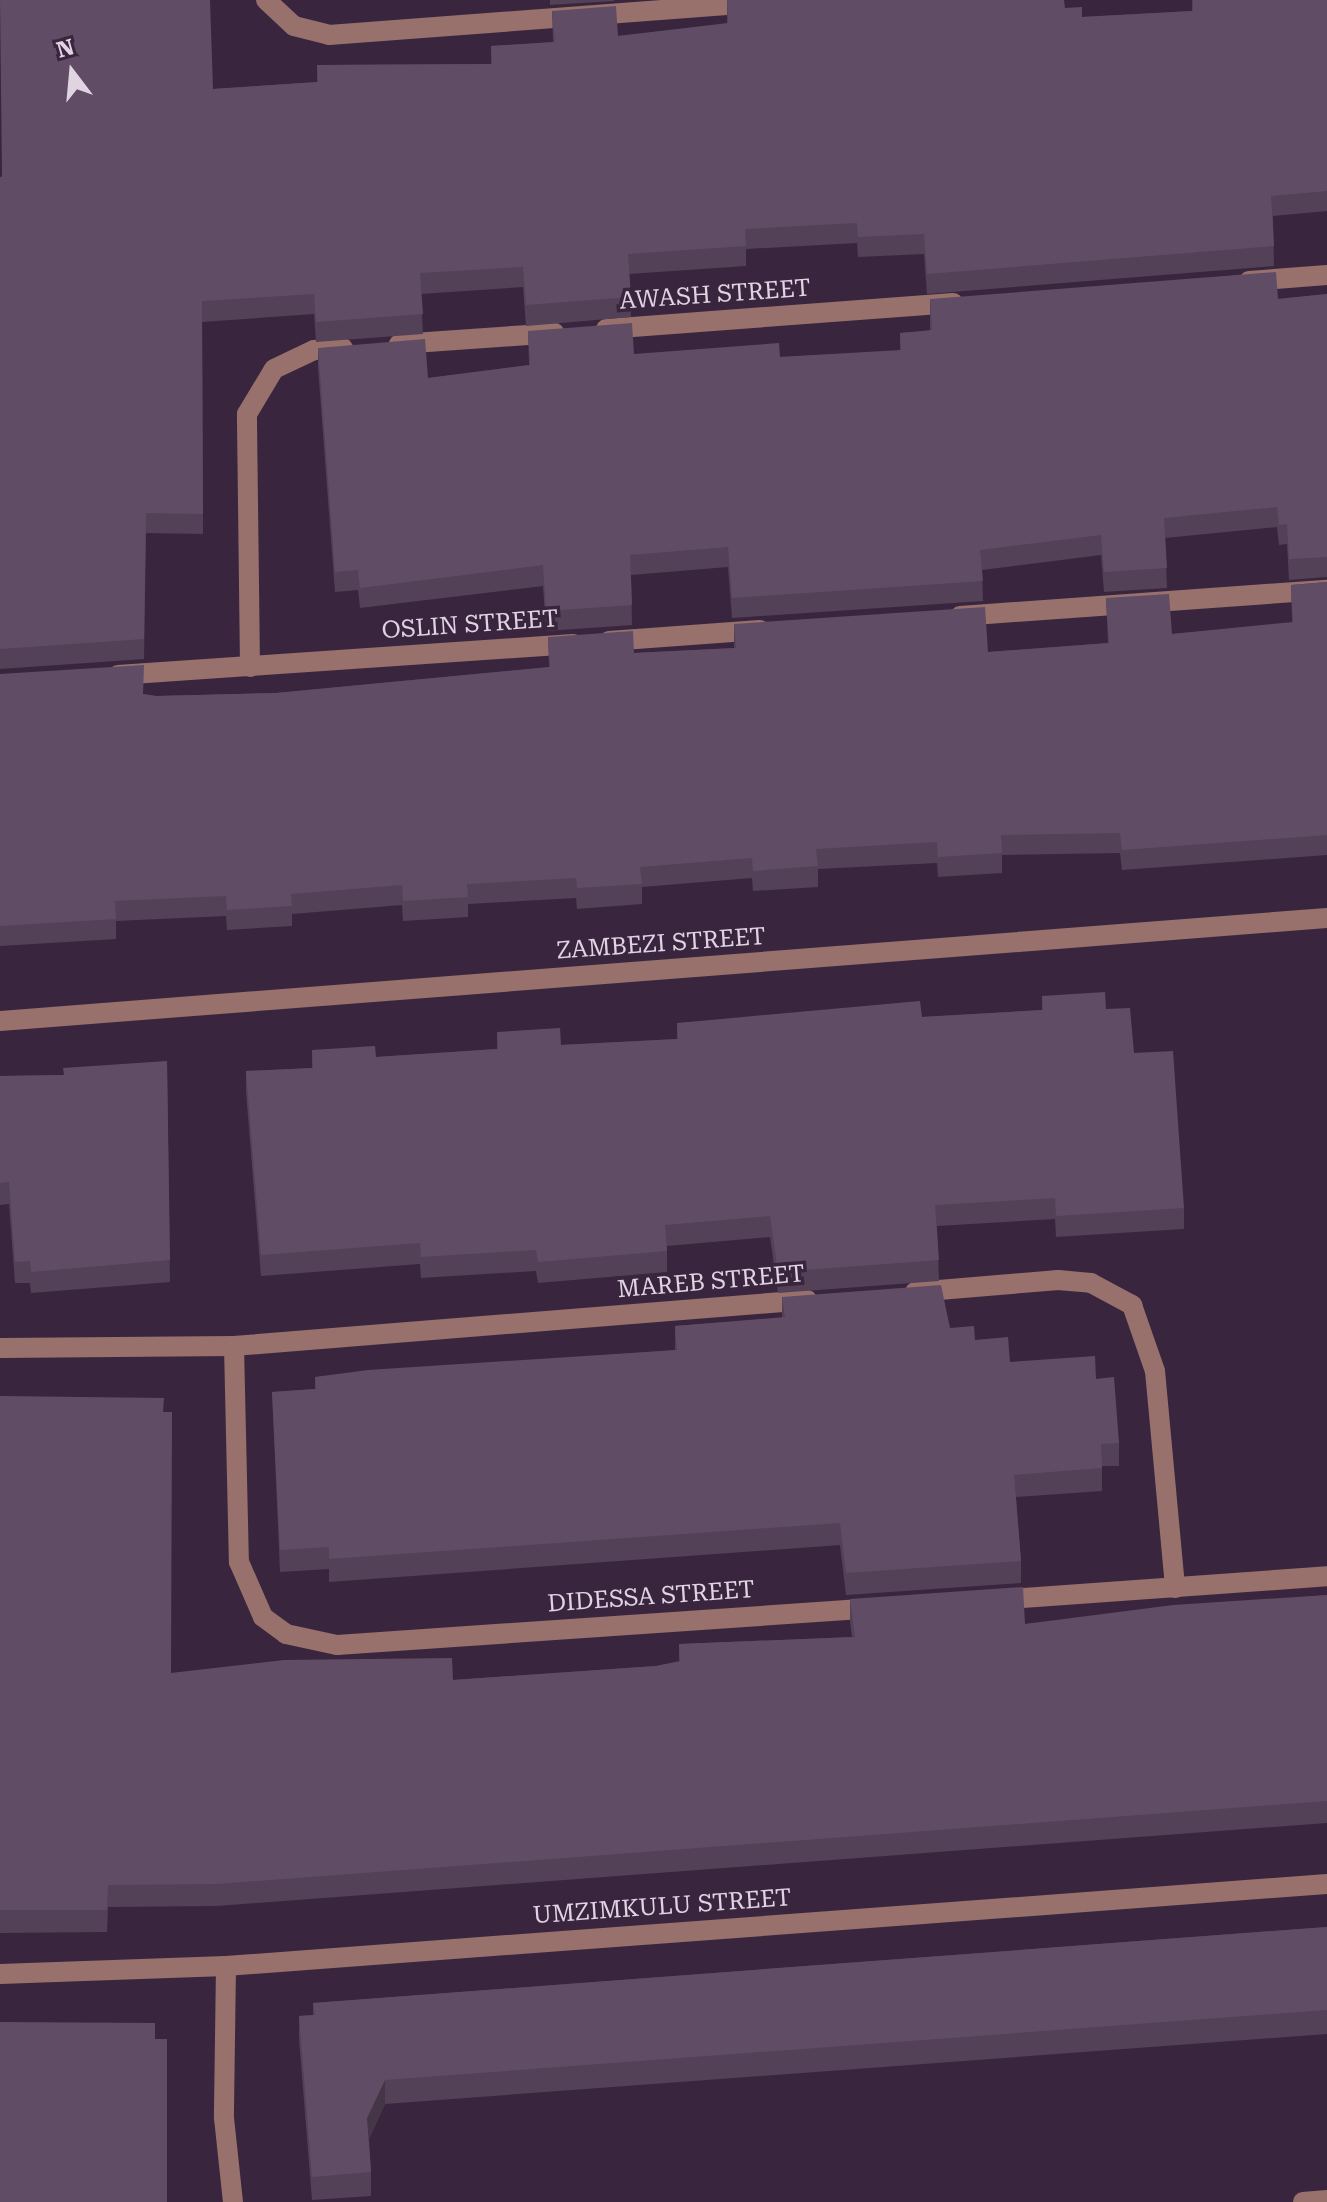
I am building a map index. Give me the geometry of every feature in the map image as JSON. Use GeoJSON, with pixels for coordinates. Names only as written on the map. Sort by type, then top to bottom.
{"type":"FeatureCollection","features":[{"type":"Feature","properties":{"kind":"street"},"geometry":{"type":"LineString","coordinates":[[266,0],[294,26],[329,35],[797,0]]}},
{"type":"Feature","properties":{"kind":"street"},"geometry":{"type":"LineString","coordinates":[[1233,282],[1327,275]]}},
{"type":"Feature","properties":{"kind":"street","name":"AWASH STREET"},"geometry":{"type":"LineString","coordinates":[[250,667],[247,414],[261,382],[314,350],[981,301]]}},
{"type":"Feature","properties":{"kind":"street"},"geometry":{"type":"LineString","coordinates":[[931,618],[1327,590]]}},
{"type":"Feature","properties":{"kind":"street","name":"OSLIN STREET"},"geometry":{"type":"LineString","coordinates":[[94,676],[788,628]]}},
{"type":"Feature","properties":{"kind":"street","name":"ZAMBEZI STREET"},"geometry":{"type":"LineString","coordinates":[[0,1021],[1327,918]]}},
{"type":"Feature","properties":{"kind":"street"},"geometry":{"type":"LineString","coordinates":[[884,1294],[1058,1280],[1091,1283],[1132,1305],[1155,1371],[1175,1588]]}},
{"type":"Feature","properties":{"kind":"street","name":"MAREB STREET"},"geometry":{"type":"LineString","coordinates":[[0,1348],[234,1346],[836,1298]]}},
{"type":"Feature","properties":{"kind":"street","name":"DIDESSA STREET"},"geometry":{"type":"LineString","coordinates":[[234,1346],[239,1562],[263,1617],[310,1644],[906,1606]]}},
{"type":"Feature","properties":{"kind":"street"},"geometry":{"type":"LineString","coordinates":[[969,1602],[1327,1576]]}},
{"type":"Feature","properties":{"kind":"street","name":"UMZIMKULU STREET"},"geometry":{"type":"LineString","coordinates":[[0,1974],[226,1966],[1327,1884]]}},
{"type":"Feature","properties":{"kind":"street"},"geometry":{"type":"LineString","coordinates":[[226,1966],[224,2118],[233,2202]]}},
{"type":"Feature","properties":{"kind":"street"},"geometry":{"type":"LineString","coordinates":[[1303,2202],[1327,2200]]}},
{"type":"Feature","properties":{"kind":"building"},"geometry":{"type":"Polygon","coordinates":[[[0,0],[210,0],[213,89],[318,82],[317,65],[492,64],[491,46],[555,42],[552,11],[616,6],[618,36],[728,23],[727,0],[1064,0],[1065,8],[1082,7],[1082,17],[1193,11],[1193,0],[1327,0],[1327,191],[1271,196],[1274,246],[927,274],[924,234],[858,237],[857,223],[745,229],[746,246],[628,254],[631,297],[526,305],[523,267],[420,273],[423,314],[316,322],[314,294],[202,301],[203,514],[146,513],[144,639],[0,649],[0,0]]]}},
{"type":"Feature","properties":{"kind":"building"},"geometry":{"type":"Polygon","coordinates":[[[1276,272],[1278,299],[1327,294],[1327,557],[1289,559],[1287,524],[1279,525],[1277,507],[1164,518],[1167,568],[1104,572],[1101,535],[980,550],[983,581],[732,598],[728,547],[630,555],[632,605],[546,611],[543,565],[360,588],[358,570],[335,572],[318,348],[425,339],[428,378],[530,365],[528,331],[632,323],[634,354],[779,343],[780,357],[901,350],[900,333],[932,330],[930,299],[1276,272]]]}},
{"type":"Feature","properties":{"kind":"building"},"geometry":{"type":"Polygon","coordinates":[[[1327,582],[1327,835],[1122,850],[1120,833],[1001,835],[1002,853],[938,857],[937,842],[816,849],[818,866],[753,871],[752,858],[640,867],[642,884],[577,888],[576,878],[467,884],[468,897],[403,901],[402,885],[291,894],[292,906],[227,910],[226,896],[115,901],[116,919],[0,926],[0,674],[144,665],[143,694],[276,693],[550,667],[548,637],[633,631],[634,653],[736,648],[734,624],[985,607],[988,652],[1109,643],[1106,598],[1169,594],[1172,634],[1293,622],[1291,585],[1327,582]]]}},
{"type":"Feature","properties":{"kind":"building"},"geometry":{"type":"Polygon","coordinates":[[[1105,992],[1106,1009],[1130,1008],[1134,1053],[1173,1051],[1184,1208],[1056,1216],[1055,1198],[935,1205],[939,1260],[778,1272],[770,1216],[665,1225],[667,1251],[538,1262],[536,1250],[421,1257],[420,1243],[261,1255],[246,1071],[313,1068],[312,1050],[375,1046],[376,1057],[498,1049],[497,1032],[560,1028],[561,1045],[678,1039],[677,1023],[920,1001],[922,1017],[1043,1010],[1042,996],[1105,992]]]}},
{"type":"Feature","properties":{"kind":"building"},"geometry":{"type":"Polygon","coordinates":[[[167,1061],[170,1260],[31,1272],[30,1261],[15,1262],[9,1182],[0,1183],[0,1076],[64,1075],[63,1068],[167,1061]]]}},
{"type":"Feature","properties":{"kind":"building"},"geometry":{"type":"Polygon","coordinates":[[[941,1285],[950,1328],[974,1326],[975,1340],[1008,1337],[1010,1362],[1095,1356],[1096,1379],[1114,1377],[1119,1443],[1101,1444],[1102,1468],[1014,1475],[1021,1561],[846,1573],[840,1523],[329,1559],[329,1547],[280,1550],[272,1392],[316,1389],[315,1377],[368,1370],[677,1350],[675,1326],[785,1317],[782,1297],[941,1285]]]}},
{"type":"Feature","properties":{"kind":"building"},"geometry":{"type":"Polygon","coordinates":[[[0,1396],[164,1398],[163,1412],[172,1412],[171,1673],[284,1660],[452,1658],[453,1680],[656,1666],[680,1661],[679,1644],[855,1637],[850,1599],[1023,1587],[1025,1624],[1173,1605],[1327,1595],[1327,1801],[216,1884],[108,1885],[107,1910],[0,1910],[0,1396]]]}},
{"type":"Feature","properties":{"kind":"building"},"geometry":{"type":"Polygon","coordinates":[[[1327,1927],[1327,2010],[385,2080],[367,2118],[371,2172],[312,2177],[299,2016],[315,2015],[313,2003],[1327,1927]]]}},
{"type":"Feature","properties":{"kind":"building"},"geometry":{"type":"Polygon","coordinates":[[[0,2022],[155,2023],[155,2039],[167,2039],[167,2202],[0,2202],[0,2022]]]}}]}
